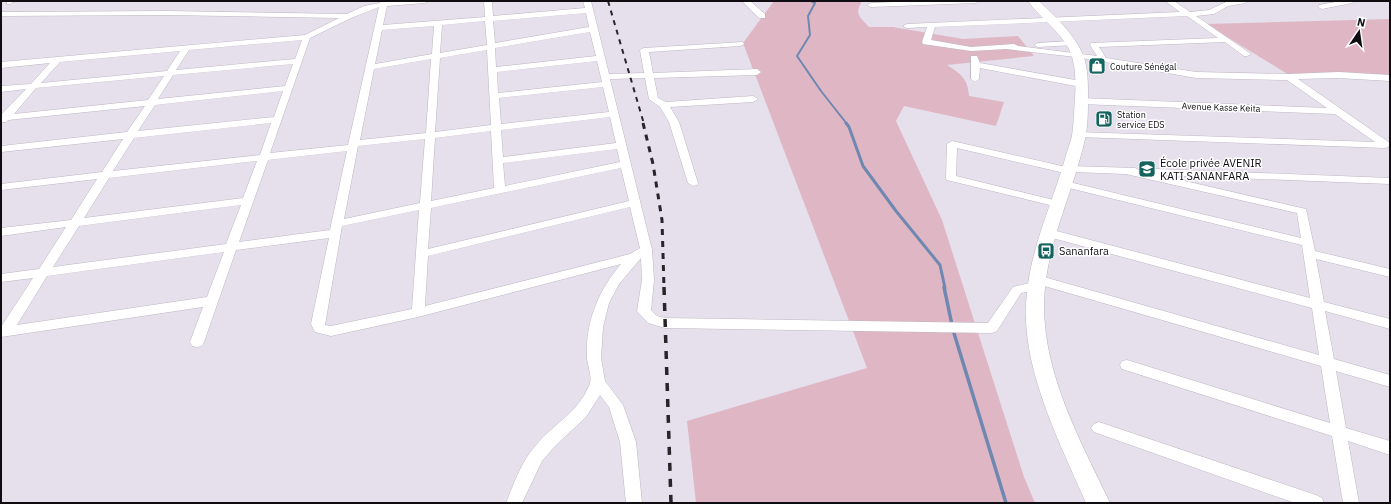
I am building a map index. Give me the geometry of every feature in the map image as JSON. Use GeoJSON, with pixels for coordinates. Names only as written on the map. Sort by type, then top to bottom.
{"type":"FeatureCollection","features":[{"type":"Feature","properties":{"kind":"main road"},"geometry":{"type":"LineString","coordinates":[[1033,1],[1052,20],[1073,48],[1081,84],[1079,134],[1068,175],[1049,232],[1036,282],[1034,307],[1036,336],[1044,366],[1063,423],[1098,503]]}},
{"type":"Feature","properties":{"kind":"street"},"geometry":{"type":"LineString","coordinates":[[1,65],[307,37],[348,16],[383,3],[425,1]]}},
{"type":"Feature","properties":{"kind":"street"},"geometry":{"type":"LineString","coordinates":[[488,1],[500,190]]}},
{"type":"Feature","properties":{"kind":"street"},"geometry":{"type":"LineString","coordinates":[[746,1],[762,16]]}},
{"type":"Feature","properties":{"kind":"street"},"geometry":{"type":"LineString","coordinates":[[871,5],[976,1]]}},
{"type":"Feature","properties":{"kind":"street"},"geometry":{"type":"LineString","coordinates":[[1169,1],[1247,54]]}},
{"type":"Feature","properties":{"kind":"street"},"geometry":{"type":"LineString","coordinates":[[907,26],[1189,14],[1210,12],[1226,4],[1243,1]]}},
{"type":"Feature","properties":{"kind":"street"},"geometry":{"type":"LineString","coordinates":[[1322,7],[1352,1]]}},
{"type":"Feature","properties":{"kind":"street"},"geometry":{"type":"LineString","coordinates":[[383,3],[336,228],[318,324],[320,329],[331,331],[418,312],[640,254]]}},
{"type":"Feature","properties":{"kind":"street"},"geometry":{"type":"LineString","coordinates":[[378,28],[489,18],[588,6],[634,203],[640,254],[648,280],[644,311],[653,320],[665,323],[992,328],[1017,290],[1036,282],[1390,381]]}},
{"type":"Feature","properties":{"kind":"street"},"geometry":{"type":"LineString","coordinates":[[1,14],[168,13],[348,16]]}},
{"type":"Feature","properties":{"kind":"street"},"geometry":{"type":"LineString","coordinates":[[1,21],[340,21]]}},
{"type":"Feature","properties":{"kind":"street"},"geometry":{"type":"LineString","coordinates":[[418,312],[438,23]]}},
{"type":"Feature","properties":{"kind":"street"},"geometry":{"type":"LineString","coordinates":[[932,25],[926,42],[971,49],[1008,47],[1073,48],[1103,60],[1196,75],[1289,77],[1338,74],[1390,78]]}},
{"type":"Feature","properties":{"kind":"street"},"geometry":{"type":"LineString","coordinates":[[370,67],[594,29]]}},
{"type":"Feature","properties":{"kind":"street"},"geometry":{"type":"LineString","coordinates":[[197,342],[307,37]]}},
{"type":"Feature","properties":{"kind":"street"},"geometry":{"type":"LineString","coordinates":[[1103,60],[1094,46],[1227,40]]}},
{"type":"Feature","properties":{"kind":"street"},"geometry":{"type":"LineString","coordinates":[[740,44],[644,50],[654,99],[664,104],[753,99]]}},
{"type":"Feature","properties":{"kind":"street"},"geometry":{"type":"LineString","coordinates":[[1008,47],[1073,48]]}},
{"type":"Feature","properties":{"kind":"street"},"geometry":{"type":"LineString","coordinates":[[3,332],[43,273],[186,48]]}},
{"type":"Feature","properties":{"kind":"street"},"geometry":{"type":"LineString","coordinates":[[971,49],[976,65],[975,79]]}},
{"type":"Feature","properties":{"kind":"street"},"geometry":{"type":"LineString","coordinates":[[492,70],[601,58]]}},
{"type":"Feature","properties":{"kind":"street"},"geometry":{"type":"LineString","coordinates":[[2,119],[57,60]]}},
{"type":"Feature","properties":{"kind":"street"},"geometry":{"type":"LineString","coordinates":[[1,89],[299,61]]}},
{"type":"Feature","properties":{"kind":"street"},"geometry":{"type":"LineString","coordinates":[[976,65],[1081,84]]}},
{"type":"Feature","properties":{"kind":"street"},"geometry":{"type":"LineString","coordinates":[[494,96],[649,76],[756,72]]}},
{"type":"Feature","properties":{"kind":"street"},"geometry":{"type":"LineString","coordinates":[[1289,77],[1388,147]]}},
{"type":"Feature","properties":{"kind":"street"},"geometry":{"type":"LineString","coordinates":[[2,119],[289,88]]}},
{"type":"Feature","properties":{"kind":"street","name":"Avenue Kasse Keita"},"geometry":{"type":"LineString","coordinates":[[1081,101],[1337,111]]}},
{"type":"Feature","properties":{"kind":"street"},"geometry":{"type":"LineString","coordinates":[[664,104],[674,122],[693,183]]}},
{"type":"Feature","properties":{"kind":"street"},"geometry":{"type":"LineString","coordinates":[[1,187],[264,157],[430,135],[614,114]]}},
{"type":"Feature","properties":{"kind":"street"},"geometry":{"type":"LineString","coordinates":[[1,149],[278,119]]}},
{"type":"Feature","properties":{"kind":"street"},"geometry":{"type":"LineString","coordinates":[[1079,134],[1388,147]]}},
{"type":"Feature","properties":{"kind":"street"},"geometry":{"type":"LineString","coordinates":[[1058,204],[951,178],[952,144],[1068,175],[1390,273]]}},
{"type":"Feature","properties":{"kind":"street"},"geometry":{"type":"LineString","coordinates":[[498,161],[621,145]]}},
{"type":"Feature","properties":{"kind":"street"},"geometry":{"type":"LineString","coordinates":[[1,278],[231,247],[336,228],[425,206],[626,164]]}},
{"type":"Feature","properties":{"kind":"street"},"geometry":{"type":"LineString","coordinates":[[1127,171],[1302,211],[1351,503]]}},
{"type":"Feature","properties":{"kind":"street"},"geometry":{"type":"LineString","coordinates":[[1068,175],[1127,171],[1390,181]]}},
{"type":"Feature","properties":{"kind":"street"},"geometry":{"type":"LineString","coordinates":[[1,232],[248,201]]}},
{"type":"Feature","properties":{"kind":"street"},"geometry":{"type":"LineString","coordinates":[[422,254],[634,203]]}},
{"type":"Feature","properties":{"kind":"street"},"geometry":{"type":"LineString","coordinates":[[1049,232],[1390,324]]}},
{"type":"Feature","properties":{"kind":"street"},"geometry":{"type":"LineString","coordinates":[[634,503],[628,442],[616,405],[598,382],[594,364],[595,332],[600,308],[607,291],[618,275],[640,254]]}},
{"type":"Feature","properties":{"kind":"street"},"geometry":{"type":"LineString","coordinates":[[3,332],[212,301]]}},
{"type":"Feature","properties":{"kind":"street"},"geometry":{"type":"LineString","coordinates":[[1127,365],[1390,448]]}},
{"type":"Feature","properties":{"kind":"street"},"geometry":{"type":"LineString","coordinates":[[514,503],[536,457],[550,440],[574,421],[590,399],[598,382]]}},
{"type":"Feature","properties":{"kind":"street"},"geometry":{"type":"LineString","coordinates":[[1100,428],[1316,503]]}},
{"type":"Feature","properties":{"kind":"shaded area"},"geometry":{"type":"Polygon","coordinates":[[[774,1],[862,1],[858,13],[869,27],[893,27],[963,39],[1018,36],[1034,56],[947,65],[963,78],[967,85],[969,96],[1004,102],[996,126],[904,106],[896,121],[942,220],[1024,477],[1035,503],[696,503],[687,421],[867,368],[743,43],[774,1]]]}},
{"type":"Feature","properties":{"kind":"shaded area"},"geometry":{"type":"Polygon","coordinates":[[[1390,19],[1390,77],[1291,76],[1206,24],[1390,19]]]}},
{"type":"Feature","properties":{"kind":"waterway"},"geometry":{"type":"LineString","coordinates":[[811,1],[815,3],[808,16],[810,35],[797,56],[821,91],[847,124]]}},
{"type":"Feature","properties":{"kind":"waterway"},"geometry":{"type":"LineString","coordinates":[[846,123],[849,127],[863,166],[896,211],[940,265],[945,288]]}},
{"type":"Feature","properties":{"kind":"waterway"},"geometry":{"type":"LineString","coordinates":[[944,287],[952,325]]}},
{"type":"Feature","properties":{"kind":"waterway"},"geometry":{"type":"LineString","coordinates":[[953,330],[1006,503]]}},
{"type":"Feature","properties":{"kind":"railway"},"geometry":{"type":"LineString","coordinates":[[608,1],[644,124]]}},
{"type":"Feature","properties":{"kind":"railway"},"geometry":{"type":"LineString","coordinates":[[643,123],[653,164],[662,220],[664,288]]}},
{"type":"Feature","properties":{"kind":"railway"},"geometry":{"type":"LineString","coordinates":[[664,287],[671,503]]}},
{"type":"Feature","properties":{"kind":"place","name":"Couture Sénégal"},"geometry":{"type":"Point","coordinates":[1097,66]}},
{"type":"Feature","properties":{"kind":"place","name":"Station service EDS"},"geometry":{"type":"Point","coordinates":[1104,119]}},
{"type":"Feature","properties":{"kind":"place","name":"École privée AVENIR KATI SANANFARA"},"geometry":{"type":"Point","coordinates":[1147,169]}},
{"type":"Feature","properties":{"kind":"place","name":"Sananfara"},"geometry":{"type":"Point","coordinates":[1046,251]}}]}
